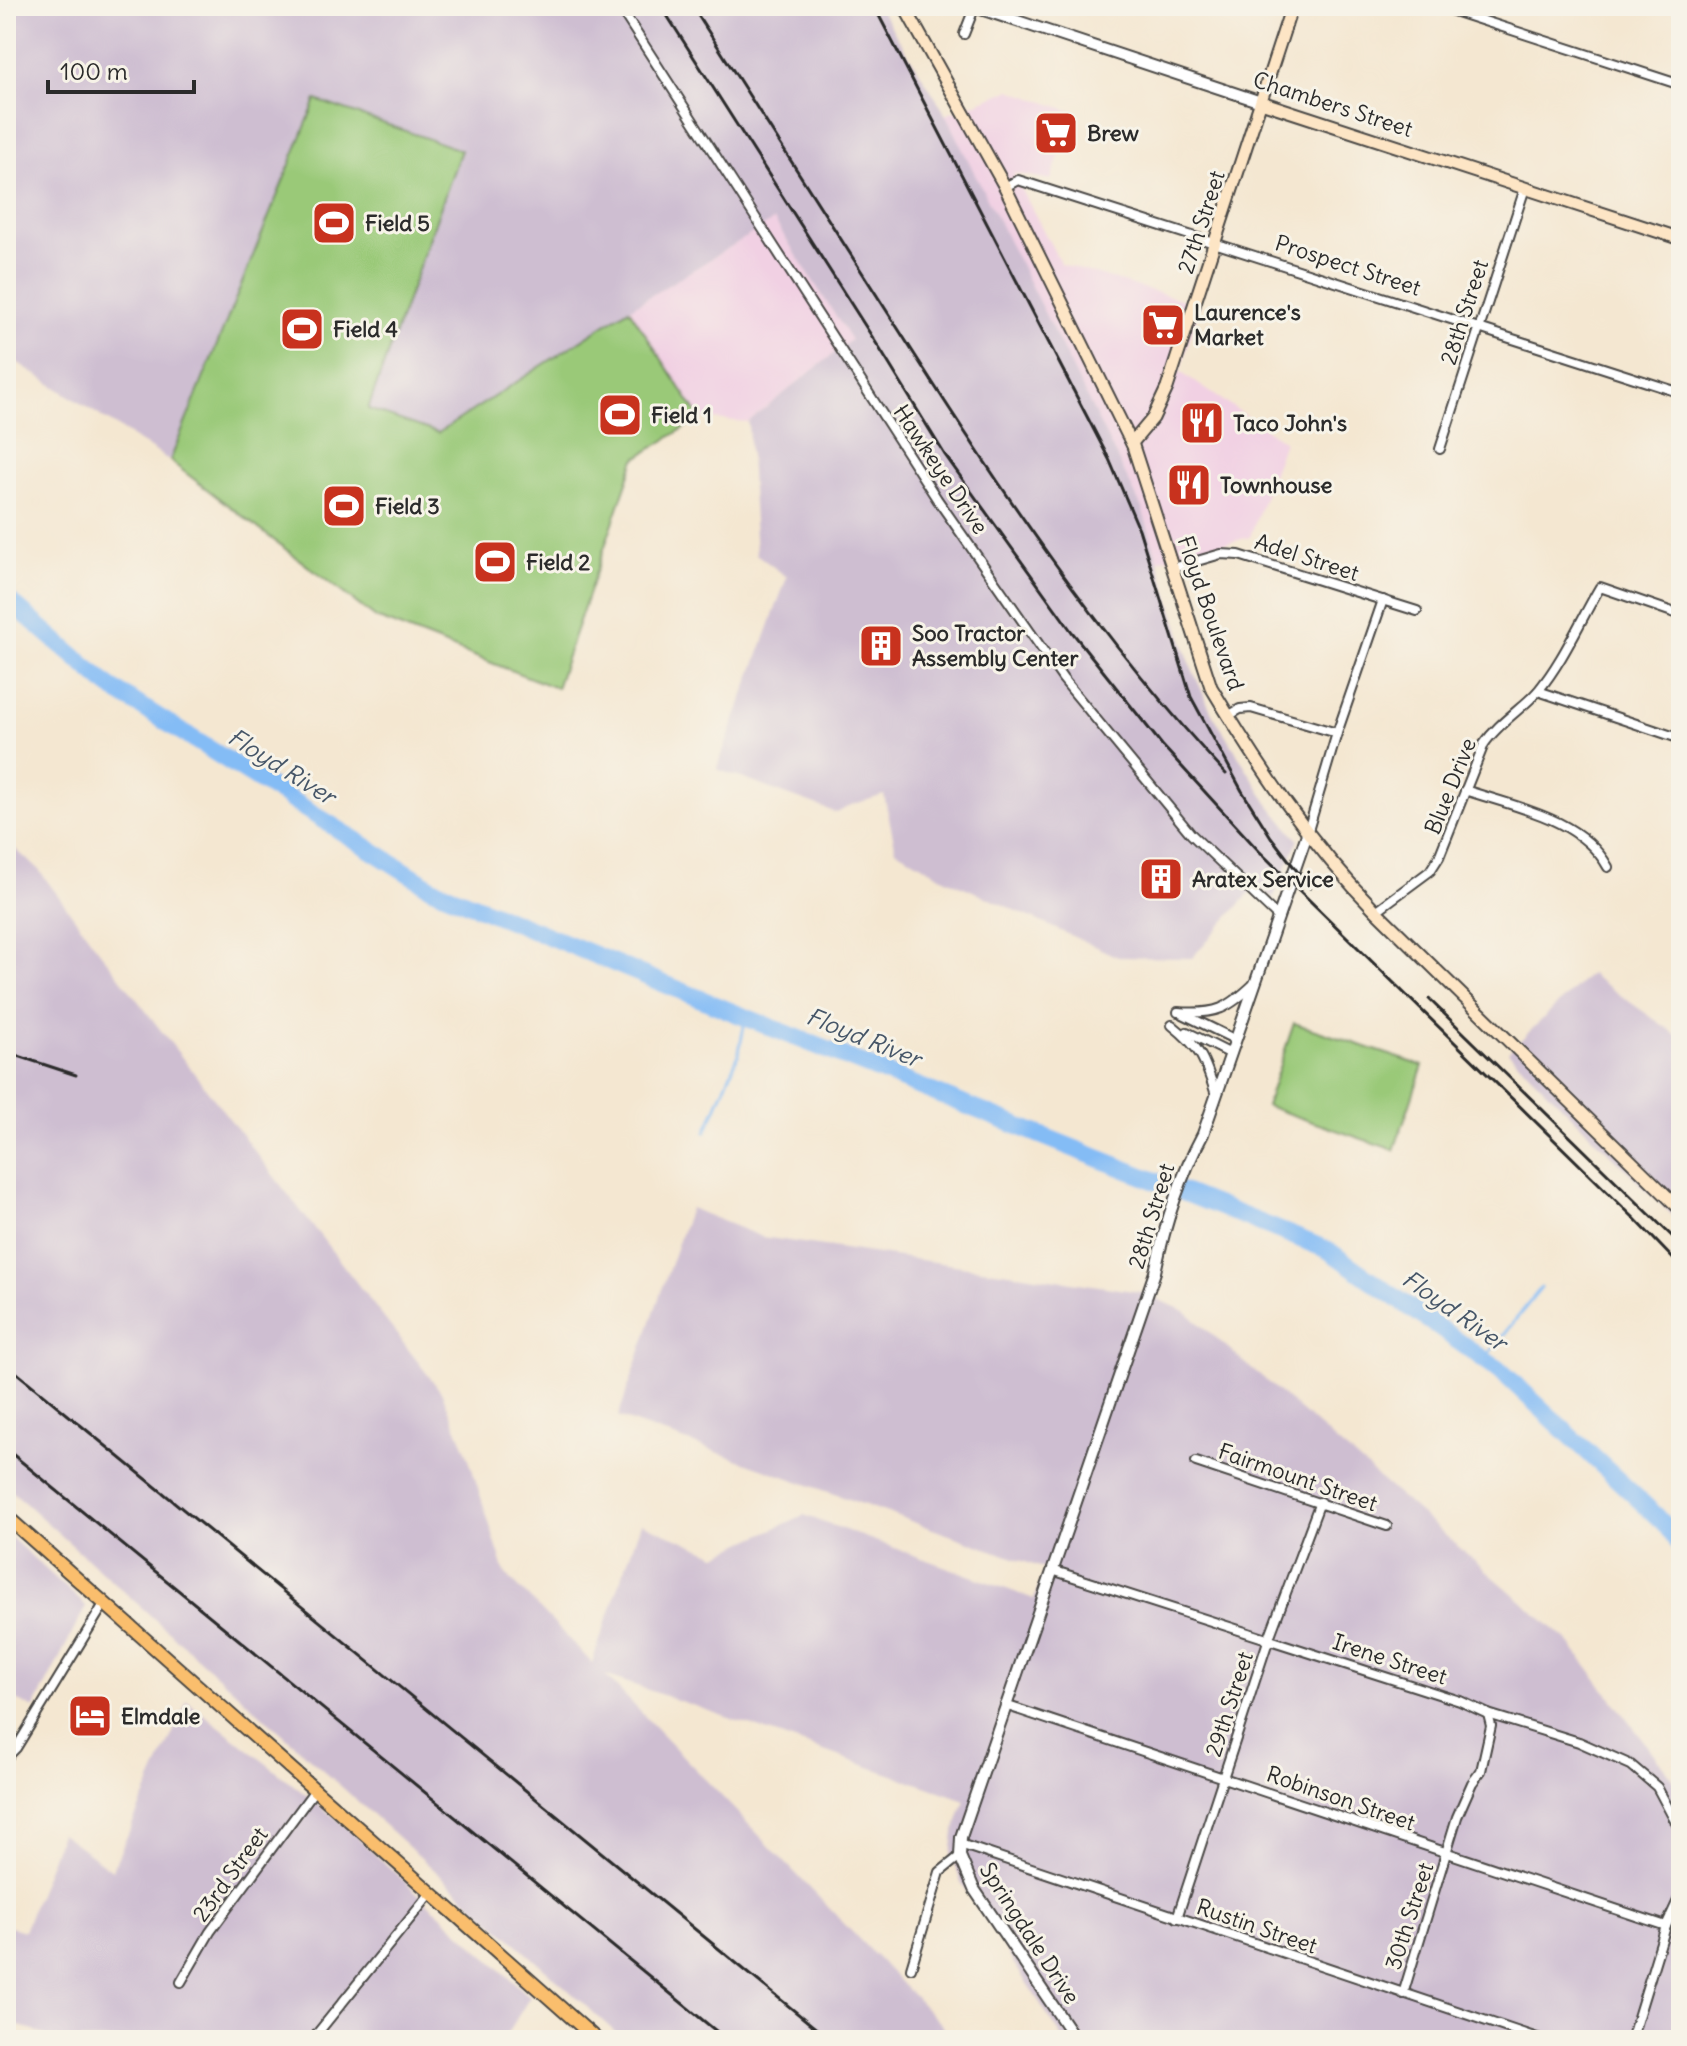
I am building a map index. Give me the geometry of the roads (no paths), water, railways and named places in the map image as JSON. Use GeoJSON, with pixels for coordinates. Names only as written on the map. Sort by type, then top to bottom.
{"type":"FeatureCollection","features":[{"type":"Feature","properties":{"kind":"main road","name":"Floyd Boulevard"},"geometry":{"type":"LineString","coordinates":[[904,6],[1005,187],[1132,443],[1211,687],[1228,716],[1307,834],[1376,911],[1681,1210]]}},
{"type":"Feature","properties":{"kind":"main road","name":"27th Street"},"geometry":{"type":"LineString","coordinates":[[1132,443],[1153,418],[1167,388],[1292,6]]}},
{"type":"Feature","properties":{"kind":"main road","name":"Chambers Street"},"geometry":{"type":"LineString","coordinates":[[1261,102],[1681,239]]}},
{"type":"Feature","properties":{"kind":"main road"},"geometry":{"type":"LineString","coordinates":[[6,1516],[597,2040]]}},
{"type":"Feature","properties":{"kind":"street","name":"Hawkeye Drive"},"geometry":{"type":"LineString","coordinates":[[619,6],[937,499],[1063,679],[1191,834],[1278,917]]}},
{"type":"Feature","properties":{"kind":"street","name":"Chambers Street"},"geometry":{"type":"LineString","coordinates":[[974,6],[1261,102]]}},
{"type":"Feature","properties":{"kind":"street"},"geometry":{"type":"LineString","coordinates":[[964,34],[974,6]]}},
{"type":"Feature","properties":{"kind":"street"},"geometry":{"type":"LineString","coordinates":[[1438,6],[1681,85]]}},
{"type":"Feature","properties":{"kind":"street","name":"Prospect Street"},"geometry":{"type":"LineString","coordinates":[[1005,187],[1018,180],[1679,392]]}},
{"type":"Feature","properties":{"kind":"street","name":"28th Street"},"geometry":{"type":"LineString","coordinates":[[1440,449],[1525,188]]}},
{"type":"Feature","properties":{"kind":"street"},"geometry":{"type":"LineString","coordinates":[[1679,392],[1681,379]]}},
{"type":"Feature","properties":{"kind":"street","name":"Adel Street"},"geometry":{"type":"LineString","coordinates":[[1173,568],[1221,554],[1239,555],[1417,611]]}},
{"type":"Feature","properties":{"kind":"street","name":"Blue Drive"},"geometry":{"type":"LineString","coordinates":[[1376,911],[1430,871],[1445,846],[1484,744],[1493,731],[1538,691],[1600,587],[1681,615]]}},
{"type":"Feature","properties":{"kind":"street","name":"28th Street"},"geometry":{"type":"LineString","coordinates":[[960,1850],[1005,1705],[1155,1272],[1174,1197],[1203,1134],[1236,1040],[1383,600]]}},
{"type":"Feature","properties":{"kind":"street"},"geometry":{"type":"LineString","coordinates":[[1538,691],[1681,739]]}},
{"type":"Feature","properties":{"kind":"street"},"geometry":{"type":"LineString","coordinates":[[1228,716],[1240,709],[1251,708],[1337,733]]}},
{"type":"Feature","properties":{"kind":"street"},"geometry":{"type":"LineString","coordinates":[[1465,790],[1564,825],[1599,850],[1608,867]]}},
{"type":"Feature","properties":{"kind":"street"},"geometry":{"type":"LineString","coordinates":[[1236,1040],[1178,1012],[1204,1014],[1221,1010],[1234,1003],[1256,982]]}},
{"type":"Feature","properties":{"kind":"street"},"geometry":{"type":"LineString","coordinates":[[1216,1095],[1203,1058],[1193,1042],[1172,1025],[1231,1054]]}},
{"type":"Feature","properties":{"kind":"street","name":"Fairmount Street"},"geometry":{"type":"LineString","coordinates":[[1196,1462],[1387,1526]]}},
{"type":"Feature","properties":{"kind":"street","name":"29th Street"},"geometry":{"type":"LineString","coordinates":[[1177,1918],[1269,1638],[1320,1502]]}},
{"type":"Feature","properties":{"kind":"street","name":"Irene Street"},"geometry":{"type":"LineString","coordinates":[[1052,1570],[1269,1638],[1579,1742],[1631,1765],[1657,1787],[1681,1832]]}},
{"type":"Feature","properties":{"kind":"street"},"geometry":{"type":"LineString","coordinates":[[6,1758],[16,1748],[104,1604]]}},
{"type":"Feature","properties":{"kind":"street","name":"Robinson Street"},"geometry":{"type":"LineString","coordinates":[[1005,1705],[1666,1926]]}},
{"type":"Feature","properties":{"kind":"street","name":"30th Street"},"geometry":{"type":"LineString","coordinates":[[1403,1994],[1457,1817],[1472,1783],[1481,1771],[1491,1726],[1488,1714]]}},
{"type":"Feature","properties":{"kind":"street","name":"23rd Street"},"geometry":{"type":"LineString","coordinates":[[181,1982],[210,1932],[314,1791]]}},
{"type":"Feature","properties":{"kind":"street"},"geometry":{"type":"LineString","coordinates":[[911,1968],[940,1872],[960,1850]]}},
{"type":"Feature","properties":{"kind":"street","name":"Rustin Street"},"geometry":{"type":"LineString","coordinates":[[960,1850],[1177,1918],[1543,2040]]}},
{"type":"Feature","properties":{"kind":"street","name":"Springdale Drive"},"geometry":{"type":"LineString","coordinates":[[960,1850],[974,1889],[1076,2040]]}},
{"type":"Feature","properties":{"kind":"street"},"geometry":{"type":"LineString","coordinates":[[312,2040],[430,1894]]}},
{"type":"Feature","properties":{"kind":"street"},"geometry":{"type":"LineString","coordinates":[[1631,2040],[1666,1926],[1681,1894]]}},
{"type":"Feature","properties":{"kind":"waterway","name":"Floyd River"},"geometry":{"type":"LineString","coordinates":[[6,598],[110,687],[432,888],[1328,1250],[1502,1372],[1664,1523],[1681,1546]]}},
{"type":"Feature","properties":{"kind":"waterway"},"geometry":{"type":"LineString","coordinates":[[706,1132],[738,1056],[746,1017]]}},
{"type":"Feature","properties":{"kind":"waterway"},"geometry":{"type":"LineString","coordinates":[[1484,1359],[1541,1288]]}},
{"type":"Feature","properties":{"kind":"railway"},"geometry":{"type":"LineString","coordinates":[[661,6],[945,455],[1072,632],[1162,745],[1259,851],[1681,1267]]}},
{"type":"Feature","properties":{"kind":"railway"},"geometry":{"type":"LineString","coordinates":[[692,6],[1011,501],[1135,669],[1226,774]]}},
{"type":"Feature","properties":{"kind":"railway"},"geometry":{"type":"LineString","coordinates":[[874,6],[1109,459],[1139,529],[1191,697],[1242,791],[1271,837],[1310,888]]}},
{"type":"Feature","properties":{"kind":"railway"},"geometry":{"type":"LineString","coordinates":[[1429,999],[1681,1245]]}},
{"type":"Feature","properties":{"kind":"railway"},"geometry":{"type":"LineString","coordinates":[[6,1052],[76,1075]]}},
{"type":"Feature","properties":{"kind":"railway"},"geometry":{"type":"LineString","coordinates":[[6,1364],[830,2040]]}},
{"type":"Feature","properties":{"kind":"railway"},"geometry":{"type":"LineString","coordinates":[[6,1449],[727,2040]]}},
{"type":"Feature","properties":{"kind":"place","name":"Brew"},"geometry":{"type":"Point","coordinates":[1056,133]}},
{"type":"Feature","properties":{"kind":"place","name":"Field 5"},"geometry":{"type":"Point","coordinates":[334,223]}},
{"type":"Feature","properties":{"kind":"place","name":"Laurence's Market"},"geometry":{"type":"Point","coordinates":[1163,325]}},
{"type":"Feature","properties":{"kind":"place","name":"Field 4"},"geometry":{"type":"Point","coordinates":[302,329]}},
{"type":"Feature","properties":{"kind":"place","name":"Field 1"},"geometry":{"type":"Point","coordinates":[620,415]}},
{"type":"Feature","properties":{"kind":"place","name":"Taco John's"},"geometry":{"type":"Point","coordinates":[1202,423]}},
{"type":"Feature","properties":{"kind":"place","name":"Townhouse"},"geometry":{"type":"Point","coordinates":[1189,485]}},
{"type":"Feature","properties":{"kind":"place","name":"Field 3"},"geometry":{"type":"Point","coordinates":[344,506]}},
{"type":"Feature","properties":{"kind":"place","name":"Field 2"},"geometry":{"type":"Point","coordinates":[495,562]}},
{"type":"Feature","properties":{"kind":"place","name":"Soo Tractor Assembly Center"},"geometry":{"type":"Point","coordinates":[881,646]}},
{"type":"Feature","properties":{"kind":"place","name":"Aratex Service"},"geometry":{"type":"Point","coordinates":[1161,879]}},
{"type":"Feature","properties":{"kind":"place","name":"Elmdale"},"geometry":{"type":"Point","coordinates":[90,1716]}}]}
